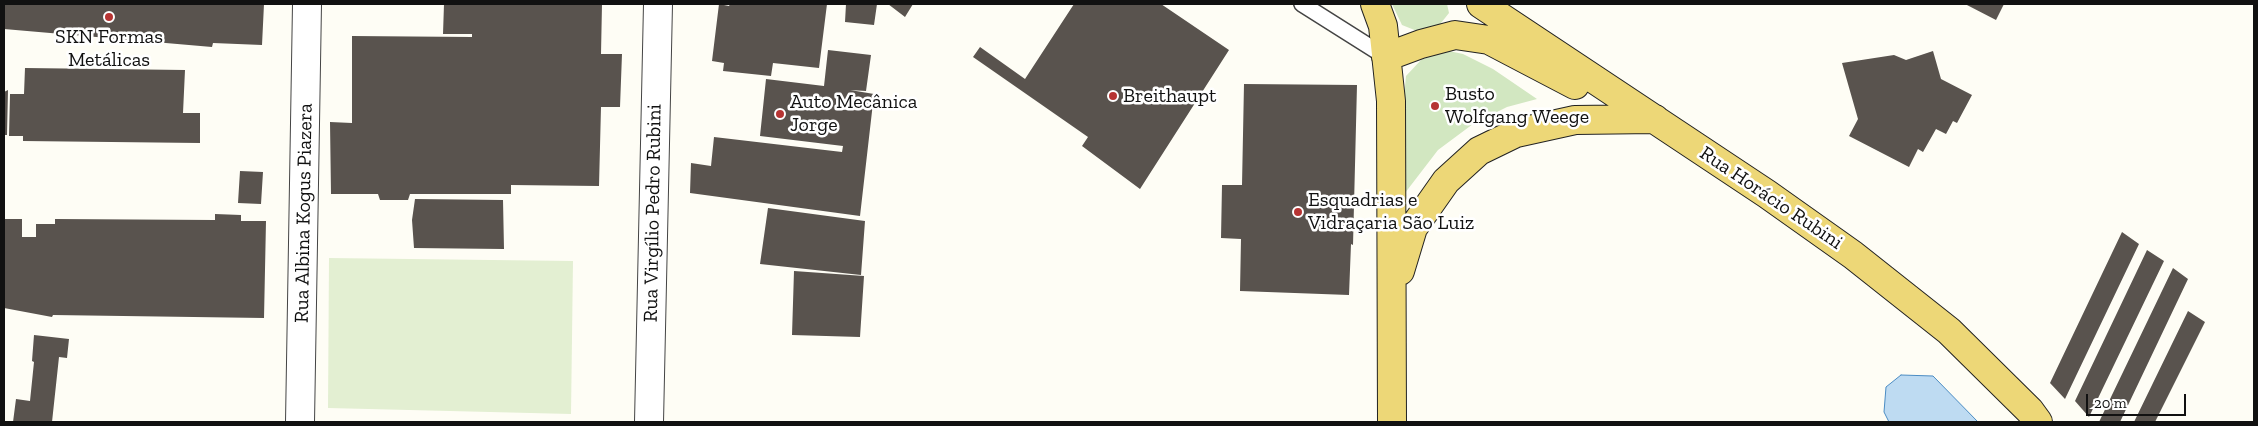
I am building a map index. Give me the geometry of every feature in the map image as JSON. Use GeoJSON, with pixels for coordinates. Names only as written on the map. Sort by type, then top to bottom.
{"type":"FeatureCollection","features":[{"type":"Feature","properties":{"kind":"main road"},"geometry":{"type":"LineString","coordinates":[[1375,4],[1383,26],[1390,101],[1392,422]]}},
{"type":"Feature","properties":{"kind":"main road","name":"Rua Horácio Rubini"},"geometry":{"type":"LineString","coordinates":[[1481,4],[1655,119],[1853,255],[1949,331],[2030,411],[2038,422]]}},
{"type":"Feature","properties":{"kind":"main road"},"geometry":{"type":"LineString","coordinates":[[1386,57],[1421,44],[1455,35],[1489,40],[1574,84],[1623,99]]}},
{"type":"Feature","properties":{"kind":"main road"},"geometry":{"type":"LineString","coordinates":[[1392,296],[1413,228],[1446,181],[1479,151],[1516,132],[1575,120],[1655,119]]}},
{"type":"Feature","properties":{"kind":"street","name":"Rua Albina Kogus Piazera"},"geometry":{"type":"LineString","coordinates":[[300,422],[307,4]]}},
{"type":"Feature","properties":{"kind":"street","name":"Rua Virgílio Pedro Rubini"},"geometry":{"type":"LineString","coordinates":[[649,422],[658,4]]}},
{"type":"Feature","properties":{"kind":"lane"},"geometry":{"type":"LineString","coordinates":[[1302,4],[1386,57]]}},
{"type":"Feature","properties":{"kind":"green space"},"geometry":{"type":"Polygon","coordinates":[[[1392,4],[1447,4],[1449,13],[1437,28],[1417,31],[1402,25],[1392,4]]]}},
{"type":"Feature","properties":{"kind":"green space"},"geometry":{"type":"Polygon","coordinates":[[[1444,50],[1463,54],[1493,69],[1537,99],[1507,107],[1473,124],[1438,150],[1405,193],[1404,97],[1406,76],[1421,60],[1444,50]]]}},
{"type":"Feature","properties":{"kind":"green space"},"geometry":{"type":"Polygon","coordinates":[[[329,258],[573,261],[571,414],[328,408],[329,258]]]}},
{"type":"Feature","properties":{"kind":"water"},"geometry":{"type":"Polygon","coordinates":[[[1901,375],[1933,376],[1978,422],[1889,422],[1884,412],[1886,387],[1901,375]]]}},
{"type":"Feature","properties":{"kind":"building","name":"SKN Formas Metálicas"},"geometry":{"type":"Polygon","coordinates":[[[4,4],[264,4],[262,45],[213,43],[212,47],[4,29],[4,4]]]}},
{"type":"Feature","properties":{"kind":"building"},"geometry":{"type":"Polygon","coordinates":[[[444,4],[602,4],[601,54],[622,54],[620,107],[601,107],[599,186],[511,185],[511,194],[410,194],[408,200],[380,200],[378,194],[331,194],[330,122],[352,123],[352,36],[472,37],[472,34],[443,34],[444,4]]]}},
{"type":"Feature","properties":{"kind":"building"},"geometry":{"type":"Polygon","coordinates":[[[719,4],[729,6],[730,4],[827,4],[819,68],[773,63],[771,76],[723,71],[724,63],[712,61],[719,4]]]}},
{"type":"Feature","properties":{"kind":"building"},"geometry":{"type":"Polygon","coordinates":[[[846,4],[877,4],[874,25],[845,22],[846,4]]]}},
{"type":"Feature","properties":{"kind":"building"},"geometry":{"type":"Polygon","coordinates":[[[888,4],[913,4],[905,17],[888,4]]]}},
{"type":"Feature","properties":{"kind":"building","name":"Breithaupt"},"geometry":{"type":"Polygon","coordinates":[[[1074,4],[1161,4],[1229,50],[1140,189],[1082,146],[1088,137],[973,57],[980,47],[1025,79],[1074,4]]]}},
{"type":"Feature","properties":{"kind":"building"},"geometry":{"type":"Polygon","coordinates":[[[1965,4],[2004,4],[1996,20],[1965,4]]]}},
{"type":"Feature","properties":{"kind":"building"},"geometry":{"type":"Polygon","coordinates":[[[828,50],[871,55],[866,91],[850,90],[874,94],[860,216],[690,193],[691,163],[711,166],[714,137],[842,152],[843,146],[760,136],[766,79],[824,86],[828,50]]]}},
{"type":"Feature","properties":{"kind":"building"},"geometry":{"type":"Polygon","coordinates":[[[1933,51],[1941,79],[1972,95],[1957,123],[1953,121],[1946,134],[1936,129],[1923,152],[1918,149],[1909,167],[1849,136],[1858,119],[1842,63],[1894,55],[1906,60],[1933,51]]]}},
{"type":"Feature","properties":{"kind":"building"},"geometry":{"type":"Polygon","coordinates":[[[25,68],[185,70],[183,113],[200,113],[200,143],[23,141],[23,136],[9,136],[10,94],[24,94],[25,68]]]}},
{"type":"Feature","properties":{"kind":"building","name":"Esquadrias e Vidraçaria São Luiz"},"geometry":{"type":"Polygon","coordinates":[[[1244,84],[1357,85],[1353,245],[1351,244],[1349,295],[1240,291],[1241,239],[1221,238],[1222,185],[1242,185],[1244,84]]]}},
{"type":"Feature","properties":{"kind":"building"},"geometry":{"type":"Polygon","coordinates":[[[8,90],[7,135],[4,135],[4,92],[8,90]]]}},
{"type":"Feature","properties":{"kind":"building"},"geometry":{"type":"Polygon","coordinates":[[[240,171],[263,172],[261,204],[238,203],[240,171]]]}},
{"type":"Feature","properties":{"kind":"building"},"geometry":{"type":"Polygon","coordinates":[[[415,199],[503,200],[504,249],[414,248],[412,220],[415,199]]]}},
{"type":"Feature","properties":{"kind":"building"},"geometry":{"type":"Polygon","coordinates":[[[768,208],[865,221],[861,275],[760,264],[768,208]]]}},
{"type":"Feature","properties":{"kind":"building"},"geometry":{"type":"Polygon","coordinates":[[[215,214],[241,215],[241,221],[266,221],[264,318],[53,315],[52,317],[4,308],[4,219],[22,219],[22,237],[36,237],[36,224],[55,224],[55,219],[215,220],[215,214]]]}},
{"type":"Feature","properties":{"kind":"building"},"geometry":{"type":"Polygon","coordinates":[[[2122,232],[2139,244],[2065,399],[2050,383],[2122,232]]]}},
{"type":"Feature","properties":{"kind":"building"},"geometry":{"type":"Polygon","coordinates":[[[2147,250],[2164,261],[2089,417],[2075,401],[2147,250]]]}},
{"type":"Feature","properties":{"kind":"building"},"geometry":{"type":"Polygon","coordinates":[[[2173,268],[2188,279],[2120,422],[2099,422],[2173,268]]]}},
{"type":"Feature","properties":{"kind":"building"},"geometry":{"type":"Polygon","coordinates":[[[794,271],[864,276],[860,337],[792,335],[794,271]]]}},
{"type":"Feature","properties":{"kind":"building"},"geometry":{"type":"Polygon","coordinates":[[[2188,311],[2205,322],[2155,422],[2134,422],[2188,311]]]}},
{"type":"Feature","properties":{"kind":"building"},"geometry":{"type":"Polygon","coordinates":[[[34,335],[69,339],[67,358],[59,357],[52,422],[13,422],[16,399],[30,401],[34,362],[32,361],[34,335]]]}},
{"type":"Feature","properties":{"kind":"place","name":"SKN Formas Metálicas"},"geometry":{"type":"Point","coordinates":[109,17]}},
{"type":"Feature","properties":{"kind":"place","name":"Breithaupt"},"geometry":{"type":"Point","coordinates":[1113,96]}},
{"type":"Feature","properties":{"kind":"place","name":"Busto Wolfgang Weege"},"geometry":{"type":"Point","coordinates":[1435,106]}},
{"type":"Feature","properties":{"kind":"place","name":"Auto Mecânica Jorge"},"geometry":{"type":"Point","coordinates":[780,114]}},
{"type":"Feature","properties":{"kind":"place","name":"Esquadrias e Vidraçaria São Luiz"},"geometry":{"type":"Point","coordinates":[1298,212]}}]}
